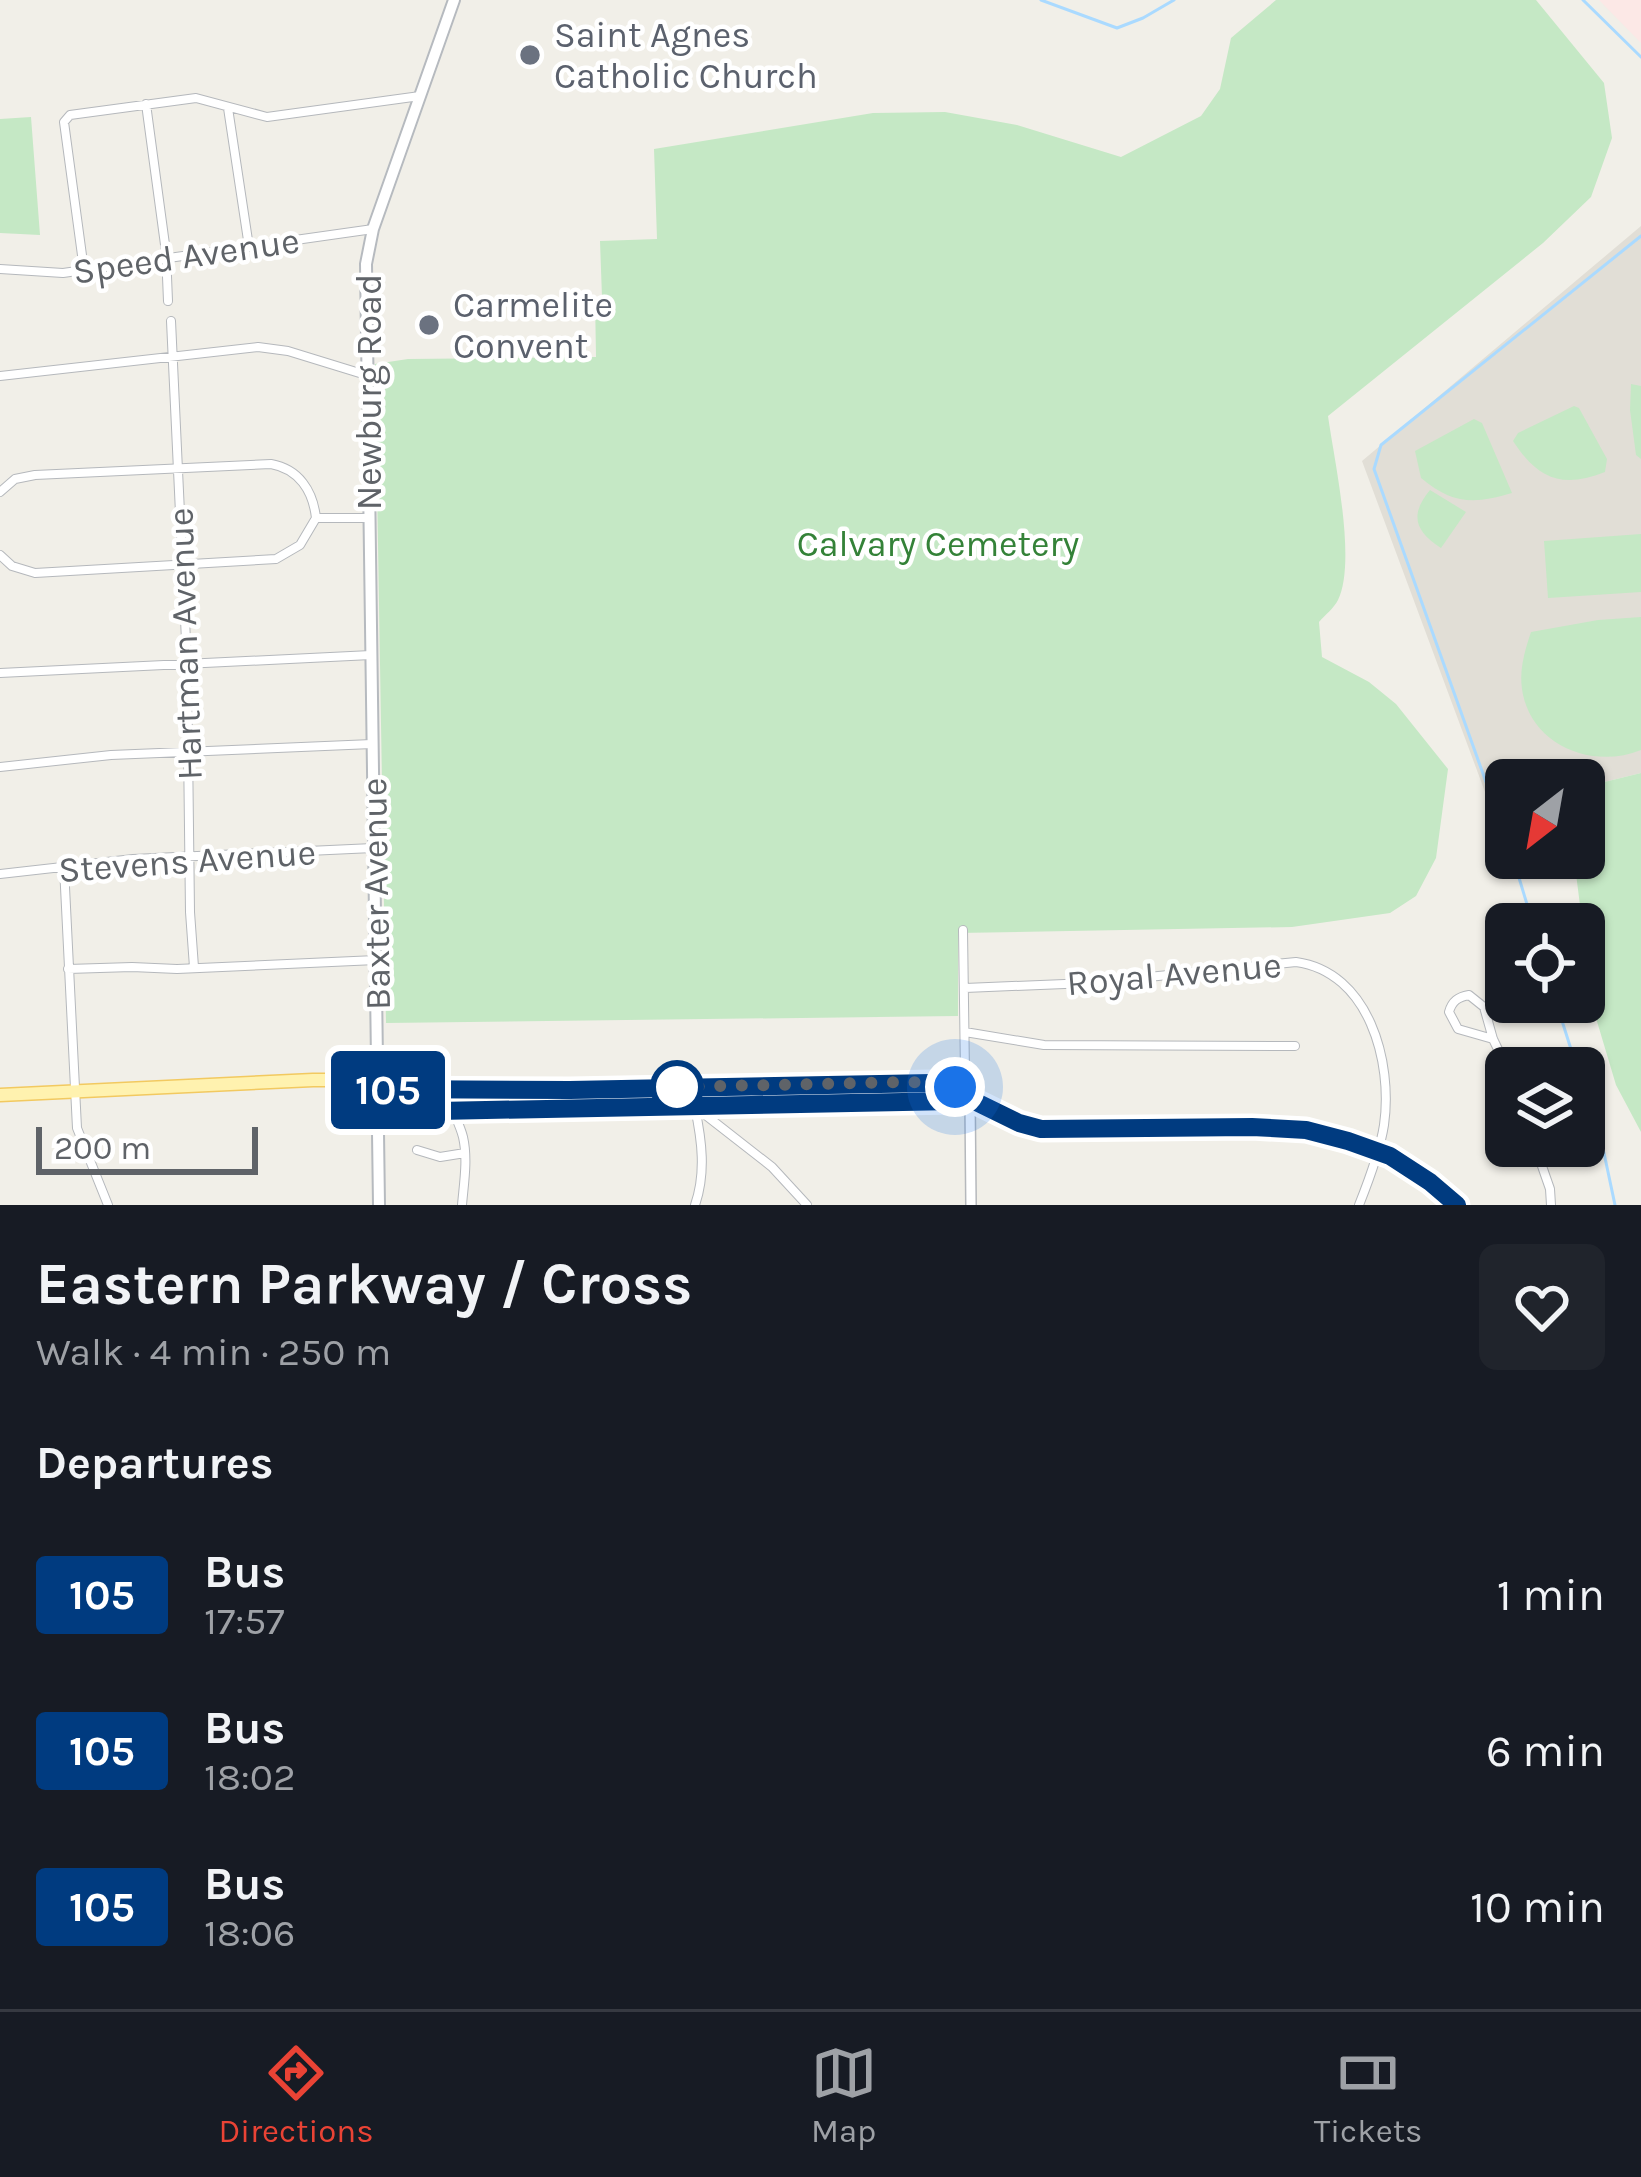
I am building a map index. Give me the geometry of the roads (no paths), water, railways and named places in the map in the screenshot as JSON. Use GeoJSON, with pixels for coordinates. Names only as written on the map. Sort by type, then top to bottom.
{"type":"FeatureCollection","features":[{"type":"Feature","properties":{"kind":"main road","name":"Newburg Road"},"geometry":{"type":"LineString","coordinates":[[371,655],[365,285],[373,229],[454,0]]}},
{"type":"Feature","properties":{"kind":"main road","name":"Baxter Avenue"},"geometry":{"type":"LineString","coordinates":[[371,655],[379,1205]]}},
{"type":"Feature","properties":{"kind":"main road"},"geometry":{"type":"LineString","coordinates":[[0,1095],[313,1080],[365,1081],[388,1100],[407,1107],[453,1110],[970,1099]]}},
{"type":"Feature","properties":{"kind":"main road"},"geometry":{"type":"LineString","coordinates":[[377,1089],[951,1084],[970,1099],[1041,1129],[1279,1128],[1321,1133],[1377,1151],[1415,1171],[1457,1205]]}},
{"type":"Feature","properties":{"kind":"street"},"geometry":{"type":"LineString","coordinates":[[84,270],[66,117],[196,98],[267,117],[421,96]]}},
{"type":"Feature","properties":{"kind":"street"},"geometry":{"type":"LineString","coordinates":[[146,104],[168,301]]}},
{"type":"Feature","properties":{"kind":"street"},"geometry":{"type":"LineString","coordinates":[[228,107],[249,247]]}},
{"type":"Feature","properties":{"kind":"street","name":"Speed Avenue"},"geometry":{"type":"LineString","coordinates":[[0,269],[84,270],[373,229]]}},
{"type":"Feature","properties":{"kind":"street","name":"Hartman Avenue"},"geometry":{"type":"LineString","coordinates":[[170,321],[187,662],[194,967]]}},
{"type":"Feature","properties":{"kind":"street"},"geometry":{"type":"LineString","coordinates":[[0,376],[268,347],[366,375]]}},
{"type":"Feature","properties":{"kind":"street"},"geometry":{"type":"LineString","coordinates":[[0,492],[25,476],[263,464],[284,467],[303,483],[316,518],[300,545],[283,556],[35,573],[12,566],[0,555]]}},
{"type":"Feature","properties":{"kind":"street"},"geometry":{"type":"LineString","coordinates":[[316,518],[369,518]]}},
{"type":"Feature","properties":{"kind":"street"},"geometry":{"type":"LineString","coordinates":[[0,673],[371,655]]}},
{"type":"Feature","properties":{"kind":"street"},"geometry":{"type":"LineString","coordinates":[[0,767],[111,755],[373,744]]}},
{"type":"Feature","properties":{"kind":"street","name":"Stevens Avenue"},"geometry":{"type":"LineString","coordinates":[[0,874],[134,859],[374,848]]}},
{"type":"Feature","properties":{"kind":"street"},"geometry":{"type":"LineString","coordinates":[[64,867],[77,1128],[108,1205]]}},
{"type":"Feature","properties":{"kind":"street"},"geometry":{"type":"LineString","coordinates":[[963,931],[970,1205]]}},
{"type":"Feature","properties":{"kind":"street"},"geometry":{"type":"LineString","coordinates":[[68,969],[376,960]]}},
{"type":"Feature","properties":{"kind":"street","name":"Royal Avenue"},"geometry":{"type":"LineString","coordinates":[[965,988],[1129,980],[1296,962],[1317,966],[1355,996],[1379,1049],[1385,1081],[1377,1151],[1359,1205]]}},
{"type":"Feature","properties":{"kind":"street"},"geometry":{"type":"LineString","coordinates":[[1493,1039],[1458,1028],[1449,1012],[1451,1005],[1468,995],[1477,1000],[1497,1047]]}},
{"type":"Feature","properties":{"kind":"street"},"geometry":{"type":"LineString","coordinates":[[964,1032],[1044,1045],[1295,1046]]}},
{"type":"Feature","properties":{"kind":"street"},"geometry":{"type":"LineString","coordinates":[[686,1087],[685,1099],[772,1167],[807,1205]]}},
{"type":"Feature","properties":{"kind":"street"},"geometry":{"type":"LineString","coordinates":[[448,1091],[465,1153],[463,1205]]}},
{"type":"Feature","properties":{"kind":"street"},"geometry":{"type":"LineString","coordinates":[[694,1106],[703,1158],[695,1205]]}},
{"type":"Feature","properties":{"kind":"street"},"geometry":{"type":"LineString","coordinates":[[417,1150],[440,1157],[465,1153]]}},
{"type":"Feature","properties":{"kind":"street"},"geometry":{"type":"LineString","coordinates":[[1542,1167],[1551,1205]]}},
{"type":"Feature","properties":{"kind":"waterway"},"geometry":{"type":"LineString","coordinates":[[1041,0],[1117,28],[1174,0]]}},
{"type":"Feature","properties":{"kind":"waterway"},"geometry":{"type":"LineString","coordinates":[[1583,0],[1641,57]]}},
{"type":"Feature","properties":{"kind":"waterway"},"geometry":{"type":"LineString","coordinates":[[1485,779],[1374,469],[1381,445],[1641,236]]}},
{"type":"Feature","properties":{"kind":"waterway"},"geometry":{"type":"LineString","coordinates":[[1519,879],[1527,903]]}},
{"type":"Feature","properties":{"kind":"waterway"},"geometry":{"type":"LineString","coordinates":[[1563,1023],[1570,1047]]}},
{"type":"Feature","properties":{"kind":"waterway"},"geometry":{"type":"LineString","coordinates":[[1605,1158],[1615,1205]]}},
{"type":"Feature","properties":{"kind":"place","name":"Saint Agnes Catholic Church"},"geometry":{"type":"Point","coordinates":[530,55]}},
{"type":"Feature","properties":{"kind":"place","name":"Carmelite Convent"},"geometry":{"type":"Point","coordinates":[429,325]}},
{"type":"Feature","properties":{"kind":"park label","name":"Calvary Cemetery"},"geometry":{"type":"Point","coordinates":[938,543]}}]}
